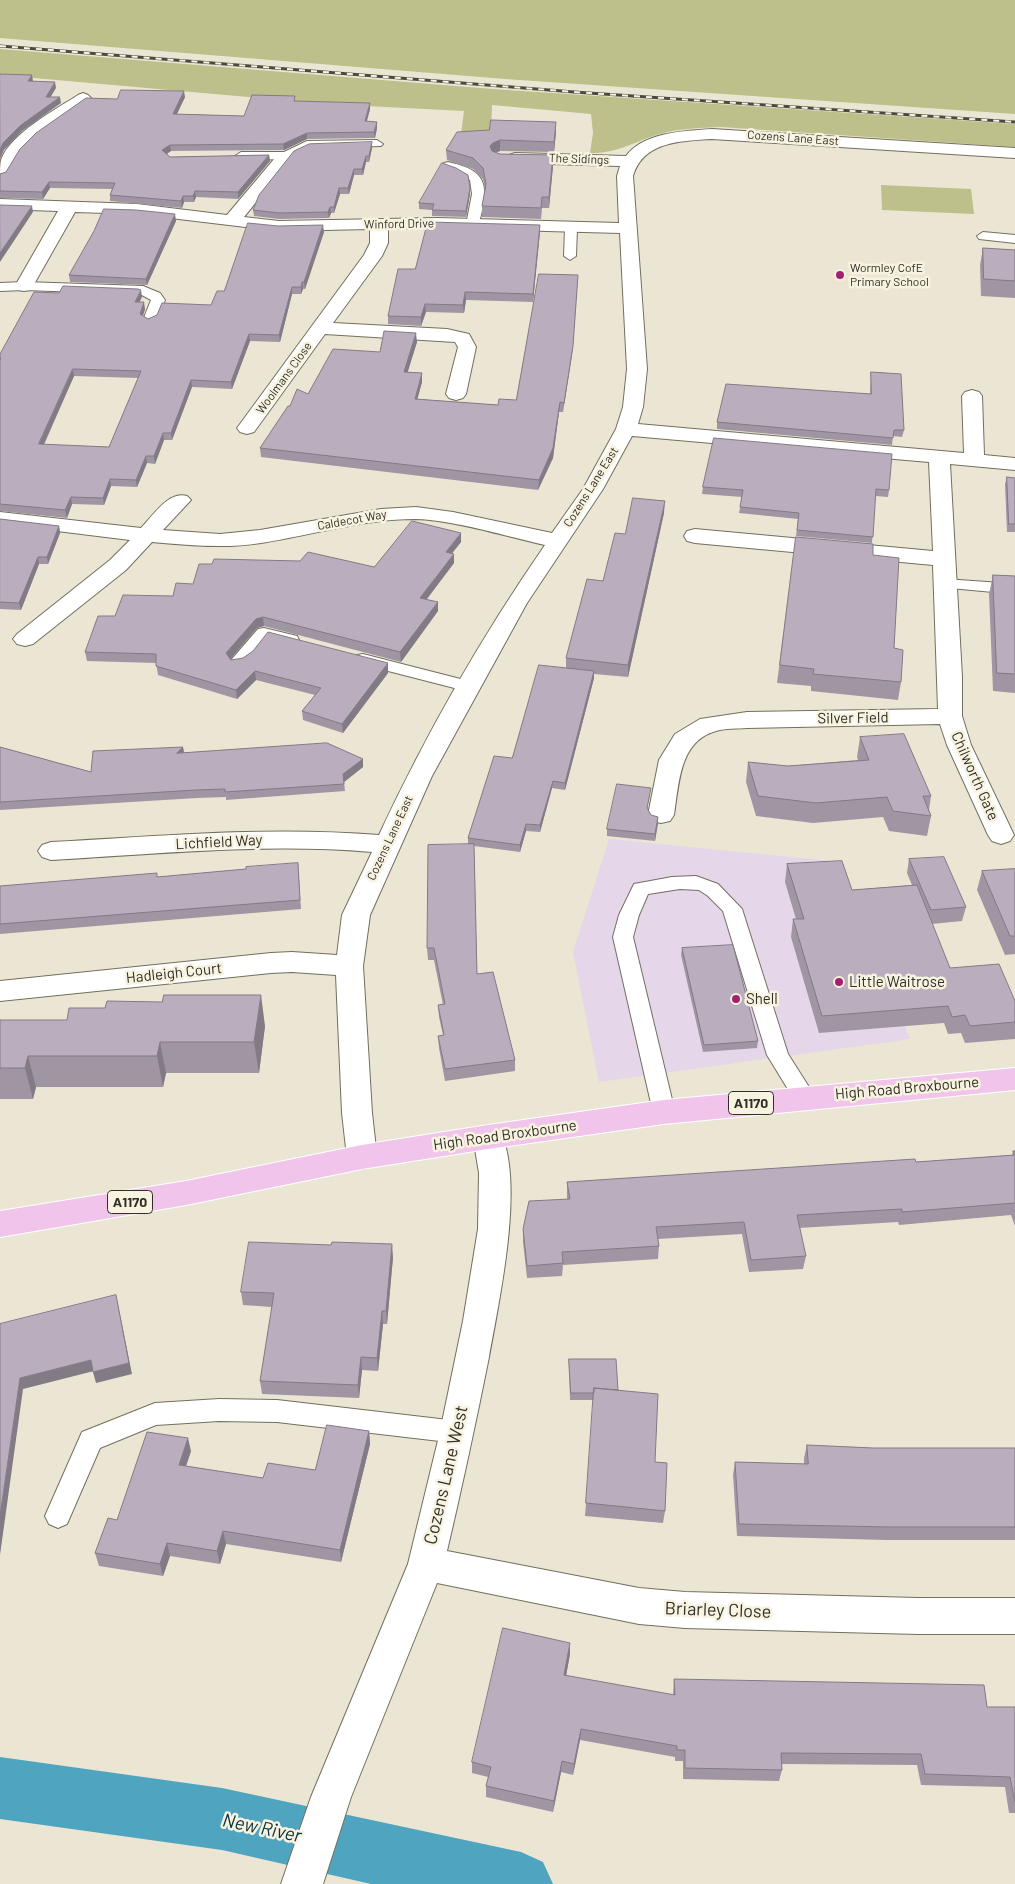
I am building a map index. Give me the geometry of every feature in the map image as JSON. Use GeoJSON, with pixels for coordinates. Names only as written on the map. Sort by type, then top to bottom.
{"type":"FeatureCollection","features":[{"type":"Feature","properties":{"kind":"main road","name":"High Road Broxbourne"},"geometry":{"type":"LineString","coordinates":[[0,1224],[186,1193],[362,1157],[488,1137],[664,1112],[1015,1079]]}},
{"type":"Feature","properties":{"kind":"street"},"geometry":{"type":"LineString","coordinates":[[0,174],[14,151],[30,135],[83,98]]}},
{"type":"Feature","properties":{"kind":"street","name":"Cozens Lane East"},"geometry":{"type":"LineString","coordinates":[[362,1157],[357,1113],[349,966],[356,915],[386,844],[419,776],[516,603],[593,489],[626,429],[633,407],[637,369],[625,176],[628,161],[642,150],[669,140],[712,134],[1015,153]]}},
{"type":"Feature","properties":{"kind":"street"},"geometry":{"type":"LineString","coordinates":[[231,221],[286,154]]}},
{"type":"Feature","properties":{"kind":"street","name":"The Sidings"},"geometry":{"type":"LineString","coordinates":[[500,158],[628,161]]}},
{"type":"Feature","properties":{"kind":"street","name":"Winford Drive"},"geometry":{"type":"LineString","coordinates":[[0,204],[137,209],[231,221],[300,227],[379,224],[472,224],[628,228]]}},
{"type":"Feature","properties":{"kind":"street"},"geometry":{"type":"LineString","coordinates":[[24,286],[70,206]]}},
{"type":"Feature","properties":{"kind":"street","name":"Woolmans Close"},"geometry":{"type":"LineString","coordinates":[[247,428],[373,256],[379,243],[379,224]]}},
{"type":"Feature","properties":{"kind":"street","name":"Woolmans Close"},"geometry":{"type":"LineString","coordinates":[[320,328],[447,335],[462,338],[467,347],[456,394]]}},
{"type":"Feature","properties":{"kind":"street"},"geometry":{"type":"LineString","coordinates":[[972,396],[974,460]]}},
{"type":"Feature","properties":{"kind":"street"},"geometry":{"type":"LineString","coordinates":[[626,429],[1015,464]]}},
{"type":"Feature","properties":{"kind":"street"},"geometry":{"type":"LineString","coordinates":[[939,456],[950,677],[950,716]]}},
{"type":"Feature","properties":{"kind":"street"},"geometry":{"type":"LineString","coordinates":[[25,639],[118,565],[180,500]]}},
{"type":"Feature","properties":{"kind":"street","name":"Caldecot Way"},"geometry":{"type":"LineString","coordinates":[[0,518],[201,541],[238,541],[353,519],[398,513],[416,513],[453,518],[558,541]]}},
{"type":"Feature","properties":{"kind":"street"},"geometry":{"type":"LineString","coordinates":[[695,536],[943,559]]}},
{"type":"Feature","properties":{"kind":"street","name":"Silver Field"},"geometry":{"type":"LineString","coordinates":[[661,815],[671,760],[684,739],[708,724],[747,720],[950,716]]}},
{"type":"Feature","properties":{"kind":"street","name":"Chilworth Gate"},"geometry":{"type":"LineString","coordinates":[[950,716],[959,745],[1008,835]]}},
{"type":"Feature","properties":{"kind":"street","name":"Lichfield Way"},"geometry":{"type":"LineString","coordinates":[[51,851],[265,840],[326,839],[386,844]]}},
{"type":"Feature","properties":{"kind":"street","name":"Hadleigh Court"},"geometry":{"type":"LineString","coordinates":[[0,992],[271,963],[292,962],[349,966]]}},
{"type":"Feature","properties":{"kind":"street","name":"Cozens Lane West"},"geometry":{"type":"LineString","coordinates":[[302,1884],[331,1797],[426,1564],[457,1432],[479,1321],[494,1229],[494,1173],[488,1137]]}},
{"type":"Feature","properties":{"kind":"street","name":"Briarley Close"},"geometry":{"type":"LineString","coordinates":[[426,1564],[648,1607],[685,1610],[918,1616],[1015,1616]]}},
{"type":"Feature","properties":{"kind":"lane"},"geometry":{"type":"LineString","coordinates":[[228,156],[286,154],[307,145],[377,144]]}},
{"type":"Feature","properties":{"kind":"lane"},"geometry":{"type":"LineString","coordinates":[[448,166],[466,170],[477,181],[479,187],[472,224]]}},
{"type":"Feature","properties":{"kind":"lane"},"geometry":{"type":"LineString","coordinates":[[570,256],[571,228]]}},
{"type":"Feature","properties":{"kind":"lane"},"geometry":{"type":"LineString","coordinates":[[983,236],[1015,239]]}},
{"type":"Feature","properties":{"kind":"lane"},"geometry":{"type":"LineString","coordinates":[[0,287],[24,286],[143,290],[155,296],[158,300],[150,320]]}},
{"type":"Feature","properties":{"kind":"lane"},"geometry":{"type":"LineString","coordinates":[[945,584],[1015,589]]}},
{"type":"Feature","properties":{"kind":"lane"},"geometry":{"type":"LineString","coordinates":[[238,663],[264,633],[305,644]]}},
{"type":"Feature","properties":{"kind":"lane"},"geometry":{"type":"LineString","coordinates":[[343,654],[470,687]]}},
{"type":"Feature","properties":{"kind":"lane"},"geometry":{"type":"LineString","coordinates":[[664,1112],[623,937],[629,915],[641,890],[676,883],[703,884],[720,895],[732,909],[778,1055],[805,1098]]}},
{"type":"Feature","properties":{"kind":"lane"},"geometry":{"type":"LineString","coordinates":[[58,1516],[90,1440],[155,1414],[219,1410],[277,1411],[457,1432]]}},
{"type":"Feature","properties":{"kind":"shaded area"},"geometry":{"type":"Polygon","coordinates":[[[609,839],[841,862],[910,1039],[599,1082],[573,952],[609,839]]]}},
{"type":"Feature","properties":{"kind":"green space"},"geometry":{"type":"Polygon","coordinates":[[[0,0],[1015,0],[1015,114],[505,79],[0,38],[0,0]]]}},
{"type":"Feature","properties":{"kind":"green space"},"geometry":{"type":"Polygon","coordinates":[[[0,49],[493,89],[1015,124],[1015,147],[721,127],[668,132],[617,149],[590,153],[593,133],[591,114],[492,105],[491,130],[460,141],[464,111],[327,104],[0,75],[0,49]]]}},
{"type":"Feature","properties":{"kind":"green space"},"geometry":{"type":"Polygon","coordinates":[[[881,185],[971,189],[974,214],[882,210],[881,185]]]}},
{"type":"Feature","properties":{"kind":"building"},"geometry":{"type":"Polygon","coordinates":[[[0,74],[32,75],[28,81],[55,82],[46,97],[60,97],[21,125],[3,143],[0,150],[0,74]]]}},
{"type":"Feature","properties":{"kind":"building"},"geometry":{"type":"Polygon","coordinates":[[[121,90],[184,91],[173,114],[244,116],[252,95],[295,96],[294,101],[370,103],[365,121],[377,122],[374,132],[307,133],[283,144],[170,145],[162,150],[170,157],[269,155],[238,192],[195,191],[193,196],[183,196],[181,201],[110,195],[115,183],[49,182],[42,192],[0,191],[0,174],[6,172],[20,149],[36,133],[86,98],[117,99],[121,90]]]}},
{"type":"Feature","properties":{"kind":"building"},"geometry":{"type":"Polygon","coordinates":[[[491,120],[556,122],[554,142],[500,140],[490,146],[492,151],[500,154],[553,155],[549,197],[542,197],[541,208],[482,206],[486,184],[483,168],[473,158],[446,150],[457,132],[489,130],[491,120]]]}},
{"type":"Feature","properties":{"kind":"building"},"geometry":{"type":"Polygon","coordinates":[[[372,142],[369,156],[366,156],[362,169],[354,169],[348,188],[339,188],[334,207],[330,207],[328,212],[279,213],[253,210],[259,195],[294,151],[309,144],[372,142]]]}},
{"type":"Feature","properties":{"kind":"building"},"geometry":{"type":"Polygon","coordinates":[[[442,163],[468,175],[470,188],[466,211],[432,210],[434,204],[419,203],[442,163]]]}},
{"type":"Feature","properties":{"kind":"building"},"geometry":{"type":"Polygon","coordinates":[[[0,205],[32,206],[0,253],[0,205]]]}},
{"type":"Feature","properties":{"kind":"building"},"geometry":{"type":"Polygon","coordinates":[[[104,209],[175,214],[146,279],[69,275],[104,209]]]}},
{"type":"Feature","properties":{"kind":"building"},"geometry":{"type":"Polygon","coordinates":[[[428,222],[540,225],[533,294],[465,292],[463,305],[425,304],[421,317],[388,316],[398,269],[415,269],[428,222]]]}},
{"type":"Feature","properties":{"kind":"building"},"geometry":{"type":"Polygon","coordinates":[[[248,223],[278,226],[323,225],[304,282],[302,282],[301,287],[292,287],[279,335],[249,334],[231,382],[191,380],[171,433],[163,433],[154,456],[146,456],[136,480],[110,479],[103,498],[71,497],[65,510],[0,504],[0,354],[34,292],[59,293],[63,286],[138,289],[141,290],[135,302],[144,302],[140,314],[148,319],[157,315],[162,303],[211,305],[217,291],[224,291],[248,223]],[[73,369],[39,444],[109,447],[141,371],[73,369]]]}},
{"type":"Feature","properties":{"kind":"building"},"geometry":{"type":"Polygon","coordinates":[[[983,248],[1015,250],[1015,281],[984,279],[983,248]]]}},
{"type":"Feature","properties":{"kind":"building"},"geometry":{"type":"Polygon","coordinates":[[[539,274],[578,275],[573,346],[564,403],[560,402],[553,448],[539,480],[260,448],[288,406],[290,406],[297,389],[308,394],[333,349],[380,352],[384,331],[416,333],[404,372],[422,373],[415,399],[498,405],[499,399],[516,400],[539,274]]]}},
{"type":"Feature","properties":{"kind":"building"},"geometry":{"type":"Polygon","coordinates":[[[871,372],[901,374],[904,430],[894,430],[893,438],[717,422],[726,384],[871,394],[871,372]]]}},
{"type":"Feature","properties":{"kind":"building"},"geometry":{"type":"Polygon","coordinates":[[[714,438],[892,454],[889,490],[876,489],[873,537],[797,530],[799,513],[740,507],[743,490],[703,487],[714,438]]]}},
{"type":"Feature","properties":{"kind":"building"},"geometry":{"type":"Polygon","coordinates":[[[1007,477],[1015,478],[1015,524],[1009,524],[1007,477]]]}},
{"type":"Feature","properties":{"kind":"building"},"geometry":{"type":"Polygon","coordinates":[[[633,498],[665,501],[628,665],[566,658],[587,579],[603,581],[615,533],[625,534],[633,498]]]}},
{"type":"Feature","properties":{"kind":"building"},"geometry":{"type":"Polygon","coordinates":[[[0,519],[59,526],[47,557],[38,557],[19,603],[0,602],[0,519]]]}},
{"type":"Feature","properties":{"kind":"building"},"geometry":{"type":"Polygon","coordinates":[[[412,521],[461,533],[446,552],[454,554],[420,598],[438,602],[400,652],[263,617],[256,619],[226,653],[231,660],[243,658],[253,651],[268,632],[388,663],[342,724],[302,711],[321,688],[255,671],[236,690],[156,666],[156,654],[85,652],[98,616],[115,616],[123,595],[173,596],[176,583],[193,584],[199,564],[212,564],[214,559],[300,561],[308,552],[374,567],[412,521]]]}},
{"type":"Feature","properties":{"kind":"building"},"geometry":{"type":"Polygon","coordinates":[[[796,537],[873,544],[873,555],[899,558],[894,648],[903,650],[901,682],[813,674],[814,669],[780,665],[796,537]]]}},
{"type":"Feature","properties":{"kind":"building"},"geometry":{"type":"Polygon","coordinates":[[[993,575],[1015,576],[1015,674],[997,673],[993,575]]]}},
{"type":"Feature","properties":{"kind":"building"},"geometry":{"type":"Polygon","coordinates":[[[539,665],[594,671],[565,783],[553,781],[540,825],[526,824],[520,845],[468,838],[494,756],[512,758],[539,665]]]}},
{"type":"Feature","properties":{"kind":"building"},"geometry":{"type":"Polygon","coordinates":[[[904,734],[931,796],[923,796],[931,816],[893,811],[887,797],[816,803],[758,796],[748,762],[788,766],[869,760],[860,737],[904,734]]]}},
{"type":"Feature","properties":{"kind":"building"},"geometry":{"type":"Polygon","coordinates":[[[327,743],[363,759],[343,774],[344,784],[225,792],[225,789],[196,790],[0,802],[0,747],[91,772],[93,751],[183,747],[177,753],[327,743]]]}},
{"type":"Feature","properties":{"kind":"building"},"geometry":{"type":"Polygon","coordinates":[[[617,784],[651,788],[647,808],[651,815],[658,817],[655,834],[607,829],[617,784]]]}},
{"type":"Feature","properties":{"kind":"building"},"geometry":{"type":"Polygon","coordinates":[[[474,844],[477,974],[493,972],[515,1060],[445,1069],[438,1036],[444,1035],[438,1005],[445,1004],[434,948],[427,948],[428,845],[474,844]]]}},
{"type":"Feature","properties":{"kind":"building"},"geometry":{"type":"Polygon","coordinates":[[[944,857],[966,907],[931,910],[909,859],[944,857]]]}},
{"type":"Feature","properties":{"kind":"building"},"geometry":{"type":"Polygon","coordinates":[[[842,861],[852,890],[917,885],[950,968],[999,964],[1015,1001],[1015,1022],[970,1026],[965,1015],[952,1017],[948,1006],[822,1016],[793,919],[804,919],[787,864],[842,861]]]}},
{"type":"Feature","properties":{"kind":"building"},"geometry":{"type":"Polygon","coordinates":[[[298,863],[300,900],[0,924],[0,886],[157,873],[157,877],[298,863]]]}},
{"type":"Feature","properties":{"kind":"building"},"geometry":{"type":"Polygon","coordinates":[[[1015,869],[1015,936],[1010,936],[982,871],[1015,869]]]}},
{"type":"Feature","properties":{"kind":"building"},"geometry":{"type":"Polygon","coordinates":[[[733,945],[758,1041],[704,1045],[682,948],[733,945]]]}},
{"type":"Feature","properties":{"kind":"building"},"geometry":{"type":"Polygon","coordinates":[[[164,995],[261,995],[254,1042],[160,1042],[157,1056],[28,1056],[25,1068],[0,1068],[0,1020],[67,1020],[69,1008],[105,1008],[107,1001],[162,1002],[164,995]]]}},
{"type":"Feature","properties":{"kind":"building"},"geometry":{"type":"Polygon","coordinates":[[[1015,1155],[1015,1203],[902,1212],[902,1209],[797,1215],[806,1256],[751,1260],[744,1222],[656,1227],[659,1246],[562,1252],[563,1263],[527,1266],[523,1229],[529,1201],[570,1199],[567,1182],[915,1159],[916,1162],[1015,1155]]]}},
{"type":"Feature","properties":{"kind":"building"},"geometry":{"type":"Polygon","coordinates":[[[249,1242],[331,1245],[332,1242],[392,1244],[386,1311],[382,1311],[377,1358],[361,1357],[358,1385],[260,1381],[274,1293],[241,1292],[249,1242]]]}},
{"type":"Feature","properties":{"kind":"building"},"geometry":{"type":"Polygon","coordinates":[[[116,1295],[129,1363],[93,1372],[91,1360],[20,1378],[0,1516],[0,1324],[116,1295]]]}},
{"type":"Feature","properties":{"kind":"building"},"geometry":{"type":"Polygon","coordinates":[[[569,1359],[616,1359],[618,1390],[594,1388],[594,1393],[571,1393],[569,1359]]]}},
{"type":"Feature","properties":{"kind":"building"},"geometry":{"type":"Polygon","coordinates":[[[594,1388],[658,1394],[655,1462],[667,1463],[665,1511],[586,1503],[594,1388]]]}},
{"type":"Feature","properties":{"kind":"building"},"geometry":{"type":"Polygon","coordinates":[[[327,1425],[369,1431],[340,1550],[223,1531],[217,1551],[167,1543],[160,1564],[95,1553],[108,1518],[117,1520],[147,1432],[188,1438],[179,1465],[263,1478],[268,1463],[315,1470],[327,1425]]]}},
{"type":"Feature","properties":{"kind":"building"},"geometry":{"type":"Polygon","coordinates":[[[807,1445],[873,1448],[1015,1448],[1015,1527],[739,1524],[735,1462],[808,1464],[807,1445]]]}},
{"type":"Feature","properties":{"kind":"building"},"geometry":{"type":"Polygon","coordinates":[[[503,1628],[570,1643],[564,1675],[675,1695],[674,1679],[984,1685],[987,1707],[1015,1707],[1015,1802],[1010,1777],[925,1774],[921,1754],[781,1753],[782,1770],[685,1768],[685,1750],[677,1750],[677,1746],[581,1729],[574,1764],[562,1761],[554,1801],[486,1786],[491,1767],[472,1762],[503,1628]]]}},
{"type":"Feature","properties":{"kind":"waterway","name":"New River"},"geometry":{"type":"LineString","coordinates":[[0,1788],[222,1819],[521,1884]]}},
{"type":"Feature","properties":{"kind":"railway"},"geometry":{"type":"LineString","coordinates":[[0,46],[574,92],[1015,122]]}},
{"type":"Feature","properties":{"kind":"place","name":"Wormley CofE Primary School"},"geometry":{"type":"Point","coordinates":[840,275]}},
{"type":"Feature","properties":{"kind":"place","name":"Little Waitrose"},"geometry":{"type":"Point","coordinates":[839,982]}},
{"type":"Feature","properties":{"kind":"place","name":"Shell"},"geometry":{"type":"Point","coordinates":[736,999]}}]}
